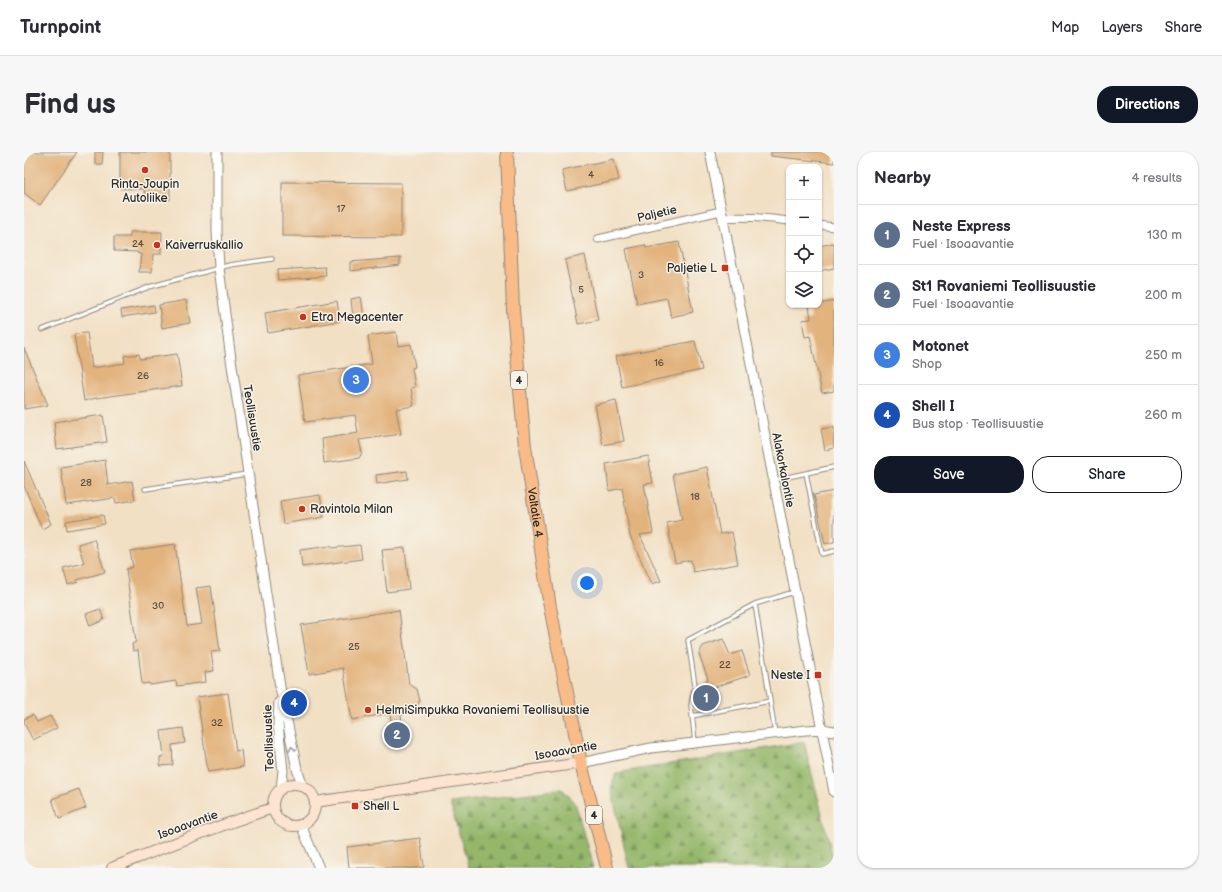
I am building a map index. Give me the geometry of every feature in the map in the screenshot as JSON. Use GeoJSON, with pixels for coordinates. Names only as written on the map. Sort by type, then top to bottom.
{"type":"FeatureCollection","features":[{"type":"Feature","properties":{"kind":"highway","name":"Valtatie 4"},"geometry":{"type":"LineString","coordinates":[[507,152],[513,310],[525,447],[550,607],[581,763],[607,868]]}},
{"type":"Feature","properties":{"kind":"main road","name":"Isoaavantie"},"geometry":{"type":"LineString","coordinates":[[315,802],[581,763]]}},
{"type":"Feature","properties":{"kind":"main road"},"geometry":{"type":"LineString","coordinates":[[294,784],[304,786],[311,793],[315,802],[313,814],[306,822],[300,825],[291,826],[283,823],[276,817],[273,808],[273,801],[276,794],[287,785],[294,784]]}},
{"type":"Feature","properties":{"kind":"main road","name":"Isoaavantie"},"geometry":{"type":"LineString","coordinates":[[112,868],[172,844],[273,808]]}},
{"type":"Feature","properties":{"kind":"street","name":"Teollisuustie"},"geometry":{"type":"LineString","coordinates":[[217,152],[217,231],[219,268],[280,687],[297,769],[304,786]]}},
{"type":"Feature","properties":{"kind":"street","name":"Alakorkalontie"},"geometry":{"type":"LineString","coordinates":[[710,152],[834,792]]}},
{"type":"Feature","properties":{"kind":"street","name":"Paljetie"},"geometry":{"type":"LineString","coordinates":[[598,239],[722,214],[786,221]]}},
{"type":"Feature","properties":{"kind":"street"},"geometry":{"type":"LineString","coordinates":[[822,225],[834,227]]}},
{"type":"Feature","properties":{"kind":"street","name":"Teollisuustie"},"geometry":{"type":"LineString","coordinates":[[280,687],[278,724],[283,771],[281,789]]}},
{"type":"Feature","properties":{"kind":"street","name":"Isoaavantie"},"geometry":{"type":"LineString","coordinates":[[581,763],[651,748],[775,734],[822,730],[834,731]]}},
{"type":"Feature","properties":{"kind":"street"},"geometry":{"type":"LineString","coordinates":[[300,825],[319,868]]}},
{"type":"Feature","properties":{"kind":"lane"},"geometry":{"type":"LineString","coordinates":[[42,330],[149,287],[230,265],[272,259]]}},
{"type":"Feature","properties":{"kind":"lane"},"geometry":{"type":"LineString","coordinates":[[773,480],[834,467]]}},
{"type":"Feature","properties":{"kind":"lane"},"geometry":{"type":"LineString","coordinates":[[806,473],[822,554],[834,551]]}},
{"type":"Feature","properties":{"kind":"lane"},"geometry":{"type":"LineString","coordinates":[[145,489],[248,474]]}},
{"type":"Feature","properties":{"kind":"lane"},"geometry":{"type":"LineString","coordinates":[[695,743],[691,705],[695,686],[688,640],[755,604],[795,592]]}},
{"type":"Feature","properties":{"kind":"lane"},"geometry":{"type":"LineString","coordinates":[[755,604],[775,734]]}},
{"type":"Feature","properties":{"kind":"lane"},"geometry":{"type":"LineString","coordinates":[[692,716],[770,701]]}},
{"type":"Feature","properties":{"kind":"green space"},"geometry":{"type":"Polygon","coordinates":[[[804,742],[834,862],[834,868],[629,868],[611,788],[616,773],[804,742]]]}},
{"type":"Feature","properties":{"kind":"green space"},"geometry":{"type":"Polygon","coordinates":[[[562,789],[575,802],[593,868],[469,868],[450,803],[562,789]]]}},
{"type":"Feature","properties":{"kind":"building"},"geometry":{"type":"Polygon","coordinates":[[[24,152],[77,152],[40,205],[24,193],[24,152]]]}},
{"type":"Feature","properties":{"kind":"building"},"geometry":{"type":"Polygon","coordinates":[[[95,152],[103,152],[102,164],[95,164],[95,152]]]}},
{"type":"Feature","properties":{"kind":"building","name":"Rinta-Joupin Autoliike"},"geometry":{"type":"Polygon","coordinates":[[[120,152],[170,152],[170,200],[145,200],[144,189],[120,188],[120,152]]]}},
{"type":"Feature","properties":{"kind":"building"},"geometry":{"type":"Polygon","coordinates":[[[771,152],[834,152],[834,163],[771,156],[771,152]]]}},
{"type":"Feature","properties":{"kind":"building"},"geometry":{"type":"Polygon","coordinates":[[[614,159],[619,180],[567,191],[562,170],[614,159]]]}},
{"type":"Feature","properties":{"kind":"building"},"geometry":{"type":"Polygon","coordinates":[[[282,182],[401,183],[401,237],[282,236],[282,182]]]}},
{"type":"Feature","properties":{"kind":"building"},"geometry":{"type":"Polygon","coordinates":[[[130,232],[162,232],[161,254],[153,254],[152,272],[139,272],[141,254],[138,254],[138,252],[114,251],[114,237],[130,237],[130,232]]]}},
{"type":"Feature","properties":{"kind":"building"},"geometry":{"type":"Polygon","coordinates":[[[679,242],[693,312],[671,317],[667,298],[637,304],[626,249],[645,245],[646,248],[679,242]]]}},
{"type":"Feature","properties":{"kind":"building"},"geometry":{"type":"Polygon","coordinates":[[[834,243],[834,268],[822,270],[822,245],[834,243]]]}},
{"type":"Feature","properties":{"kind":"building"},"geometry":{"type":"Polygon","coordinates":[[[585,255],[598,320],[578,324],[565,260],[585,255]]]}},
{"type":"Feature","properties":{"kind":"building"},"geometry":{"type":"Polygon","coordinates":[[[400,258],[400,265],[350,271],[350,262],[400,258]]]}},
{"type":"Feature","properties":{"kind":"building"},"geometry":{"type":"Polygon","coordinates":[[[325,267],[326,276],[278,280],[277,270],[325,267]]]}},
{"type":"Feature","properties":{"kind":"building"},"geometry":{"type":"Polygon","coordinates":[[[361,297],[364,317],[353,318],[351,299],[361,297]]]}},
{"type":"Feature","properties":{"kind":"building"},"geometry":{"type":"Polygon","coordinates":[[[186,300],[190,323],[162,328],[159,305],[186,300]]]}},
{"type":"Feature","properties":{"kind":"building"},"geometry":{"type":"Polygon","coordinates":[[[337,301],[340,321],[268,333],[265,313],[337,301]]]}},
{"type":"Feature","properties":{"kind":"building"},"geometry":{"type":"Polygon","coordinates":[[[834,301],[834,391],[822,393],[810,336],[805,337],[802,320],[811,319],[809,308],[822,308],[822,303],[834,301]]]}},
{"type":"Feature","properties":{"kind":"building"},"geometry":{"type":"Polygon","coordinates":[[[154,305],[155,312],[122,317],[121,310],[154,305]]]}},
{"type":"Feature","properties":{"kind":"building"},"geometry":{"type":"Polygon","coordinates":[[[396,332],[398,346],[411,344],[415,367],[412,368],[415,387],[411,388],[414,406],[396,409],[401,434],[359,440],[362,453],[359,458],[324,463],[322,439],[358,433],[355,415],[305,422],[298,375],[372,364],[368,336],[396,332]]]}},
{"type":"Feature","properties":{"kind":"building"},"geometry":{"type":"Polygon","coordinates":[[[87,333],[92,368],[125,363],[124,356],[139,354],[140,359],[177,354],[182,386],[84,401],[74,334],[87,333]]]}},
{"type":"Feature","properties":{"kind":"building"},"geometry":{"type":"Polygon","coordinates":[[[695,341],[702,370],[622,387],[616,356],[695,341]]]}},
{"type":"Feature","properties":{"kind":"building"},"geometry":{"type":"Polygon","coordinates":[[[24,348],[48,405],[24,409],[24,348]]]}},
{"type":"Feature","properties":{"kind":"building"},"geometry":{"type":"Polygon","coordinates":[[[616,400],[624,441],[603,445],[595,405],[616,400]]]}},
{"type":"Feature","properties":{"kind":"building"},"geometry":{"type":"Polygon","coordinates":[[[103,415],[107,442],[57,449],[54,422],[103,415]]]}},
{"type":"Feature","properties":{"kind":"building"},"geometry":{"type":"Polygon","coordinates":[[[834,427],[834,448],[825,450],[821,429],[834,427]]]}},
{"type":"Feature","properties":{"kind":"building"},"geometry":{"type":"Polygon","coordinates":[[[648,456],[653,483],[644,484],[653,533],[640,535],[661,581],[652,584],[630,536],[622,488],[609,491],[606,464],[648,456]]]}},
{"type":"Feature","properties":{"kind":"building"},"geometry":{"type":"Polygon","coordinates":[[[105,460],[108,485],[132,481],[135,500],[116,503],[115,498],[66,505],[61,467],[105,460]]]}},
{"type":"Feature","properties":{"kind":"building"},"geometry":{"type":"Polygon","coordinates":[[[24,461],[51,524],[42,529],[24,486],[24,461]]]}},
{"type":"Feature","properties":{"kind":"building"},"geometry":{"type":"Polygon","coordinates":[[[707,467],[720,534],[732,532],[738,564],[693,572],[691,560],[675,563],[667,523],[682,520],[673,474],[707,467]]]}},
{"type":"Feature","properties":{"kind":"building"},"geometry":{"type":"Polygon","coordinates":[[[407,471],[408,479],[377,484],[376,475],[407,471]]]}},
{"type":"Feature","properties":{"kind":"building"},"geometry":{"type":"Polygon","coordinates":[[[834,491],[834,542],[825,544],[814,495],[834,491]]]}},
{"type":"Feature","properties":{"kind":"building","name":"Ravintola Milan"},"geometry":{"type":"Polygon","coordinates":[[[320,495],[324,517],[283,524],[280,501],[320,495]]]}},
{"type":"Feature","properties":{"kind":"building"},"geometry":{"type":"Polygon","coordinates":[[[103,515],[105,524],[67,530],[66,521],[103,515]]]}},
{"type":"Feature","properties":{"kind":"building"},"geometry":{"type":"Polygon","coordinates":[[[94,539],[105,572],[77,580],[78,582],[68,585],[63,568],[84,563],[78,544],[94,539]]]}},
{"type":"Feature","properties":{"kind":"building"},"geometry":{"type":"Polygon","coordinates":[[[175,544],[187,626],[202,624],[196,588],[211,586],[220,651],[211,652],[214,671],[205,672],[206,682],[177,686],[176,681],[150,685],[149,683],[142,684],[138,650],[133,651],[132,644],[136,642],[126,569],[133,567],[130,551],[175,544]]]}},
{"type":"Feature","properties":{"kind":"building"},"geometry":{"type":"Polygon","coordinates":[[[360,545],[362,559],[302,567],[300,550],[331,546],[332,548],[360,545]]]}},
{"type":"Feature","properties":{"kind":"building"},"geometry":{"type":"Polygon","coordinates":[[[405,548],[409,589],[387,592],[382,550],[405,548]]]}},
{"type":"Feature","properties":{"kind":"building"},"geometry":{"type":"Polygon","coordinates":[[[100,609],[104,620],[90,626],[86,614],[100,609]]]}},
{"type":"Feature","properties":{"kind":"building"},"geometry":{"type":"Polygon","coordinates":[[[399,610],[409,684],[417,689],[420,701],[414,711],[401,715],[405,745],[395,747],[390,713],[352,720],[343,668],[309,674],[301,625],[399,610]]]}},
{"type":"Feature","properties":{"kind":"building"},"geometry":{"type":"Polygon","coordinates":[[[723,639],[730,655],[742,651],[750,675],[709,689],[719,693],[712,709],[697,702],[708,679],[699,654],[703,646],[723,639]]]}},
{"type":"Feature","properties":{"kind":"building"},"geometry":{"type":"Polygon","coordinates":[[[228,693],[236,751],[241,750],[243,767],[208,772],[197,697],[228,693]]]}},
{"type":"Feature","properties":{"kind":"building"},"geometry":{"type":"Polygon","coordinates":[[[33,715],[37,722],[50,716],[57,728],[33,740],[24,723],[24,719],[33,715]]]}},
{"type":"Feature","properties":{"kind":"building"},"geometry":{"type":"Polygon","coordinates":[[[183,728],[185,743],[172,745],[173,765],[160,766],[160,757],[164,757],[161,731],[183,728]]]}},
{"type":"Feature","properties":{"kind":"building"},"geometry":{"type":"Polygon","coordinates":[[[79,789],[86,808],[59,819],[52,799],[79,789]]]}},
{"type":"Feature","properties":{"kind":"building"},"geometry":{"type":"Polygon","coordinates":[[[420,838],[424,867],[349,868],[347,847],[420,838]]]}},
{"type":"Feature","properties":{"kind":"place","name":"Rinta-Joupin Autoliike"},"geometry":{"type":"Point","coordinates":[145,170]}},
{"type":"Feature","properties":{"kind":"place","name":"Kaiverruskallio"},"geometry":{"type":"Point","coordinates":[157,245]}},
{"type":"Feature","properties":{"kind":"place","name":"Paljetie L"},"geometry":{"type":"Point","coordinates":[725,268]}},
{"type":"Feature","properties":{"kind":"place","name":"Etra Megacenter"},"geometry":{"type":"Point","coordinates":[303,317]}},
{"type":"Feature","properties":{"kind":"place","name":"Motonet"},"geometry":{"type":"Point","coordinates":[356,380]}},
{"type":"Feature","properties":{"kind":"place","name":"Ravintola Milan"},"geometry":{"type":"Point","coordinates":[302,509]}},
{"type":"Feature","properties":{"kind":"place","name":"Neste I"},"geometry":{"type":"Point","coordinates":[818,675]}},
{"type":"Feature","properties":{"kind":"place","name":"Neste Express"},"geometry":{"type":"Point","coordinates":[706,698]}},
{"type":"Feature","properties":{"kind":"place","name":"Shell I"},"geometry":{"type":"Point","coordinates":[294,703]}},
{"type":"Feature","properties":{"kind":"place","name":"HelmiSimpukka Rovaniemi Teollisuustie"},"geometry":{"type":"Point","coordinates":[368,710]}},
{"type":"Feature","properties":{"kind":"place","name":"St1 Rovaniemi Teollisuustie"},"geometry":{"type":"Point","coordinates":[397,735]}},
{"type":"Feature","properties":{"kind":"place","name":"Shell L"},"geometry":{"type":"Point","coordinates":[355,806]}}]}
